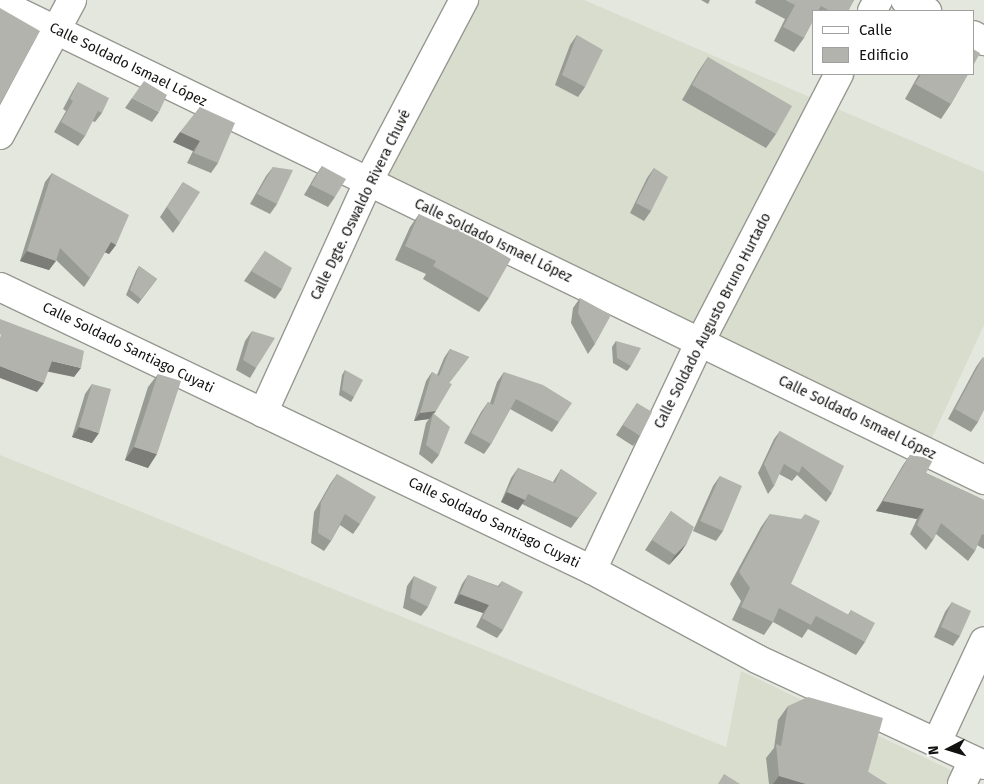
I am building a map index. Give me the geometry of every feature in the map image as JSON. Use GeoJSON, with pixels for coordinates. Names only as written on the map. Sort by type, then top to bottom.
{"type":"FeatureCollection","features":[{"type":"Feature","properties":{"kind":"street"},"geometry":{"type":"LineString","coordinates":[[0,135],[72,0]]}},
{"type":"Feature","properties":{"kind":"street","name":"Calle Dgte. Oswaldo Rivera Chuvé"},"geometry":{"type":"LineString","coordinates":[[263,413],[369,180],[464,0]]}},
{"type":"Feature","properties":{"kind":"street"},"geometry":{"type":"LineString","coordinates":[[905,0],[925,10]]}},
{"type":"Feature","properties":{"kind":"street","name":"Calle Soldado Ismael López"},"geometry":{"type":"LineString","coordinates":[[0,4],[369,180],[984,480]]}},
{"type":"Feature","properties":{"kind":"street","name":"Calle Soldado Augusto Bruno Hurtado"},"geometry":{"type":"LineString","coordinates":[[592,570],[700,342],[838,75]]}},
{"type":"Feature","properties":{"kind":"street","name":"Calle Soldado Santiago Cuyati"},"geometry":{"type":"LineString","coordinates":[[0,287],[592,570],[757,659],[937,742],[973,770]]}},
{"type":"Feature","properties":{"kind":"street"},"geometry":{"type":"LineString","coordinates":[[937,742],[984,641]]}},
{"type":"Feature","properties":{"kind":"shaded area"},"geometry":{"type":"Polygon","coordinates":[[[464,0],[584,0],[984,172],[984,325],[926,451],[369,180],[464,0]]]}},
{"type":"Feature","properties":{"kind":"shaded area"},"geometry":{"type":"Polygon","coordinates":[[[0,455],[726,747],[741,671],[957,773],[952,784],[0,784],[0,455]]]}},
{"type":"Feature","properties":{"kind":"building"},"geometry":{"type":"Polygon","coordinates":[[[785,0],[854,0],[849,10],[828,10],[821,6],[819,10],[812,10],[812,23],[804,38],[783,27],[795,5],[785,0]]]}},
{"type":"Feature","properties":{"kind":"building"},"geometry":{"type":"Polygon","coordinates":[[[0,8],[40,31],[0,104],[0,8]]]}},
{"type":"Feature","properties":{"kind":"building"},"geometry":{"type":"Polygon","coordinates":[[[577,35],[603,50],[585,87],[562,75],[577,35]]]}},
{"type":"Feature","properties":{"kind":"building"},"geometry":{"type":"Polygon","coordinates":[[[974,50],[980,53],[974,64],[974,50]]]}},
{"type":"Feature","properties":{"kind":"building"},"geometry":{"type":"Polygon","coordinates":[[[708,57],[792,106],[776,134],[692,85],[708,57]]]}},
{"type":"Feature","properties":{"kind":"building"},"geometry":{"type":"Polygon","coordinates":[[[920,75],[967,75],[951,104],[915,84],[920,75]]]}},
{"type":"Feature","properties":{"kind":"building"},"geometry":{"type":"Polygon","coordinates":[[[144,81],[167,95],[159,112],[132,98],[144,81]]]}},
{"type":"Feature","properties":{"kind":"building"},"geometry":{"type":"Polygon","coordinates":[[[78,82],[109,98],[102,113],[98,111],[85,136],[61,122],[73,101],[70,99],[78,82]]]}},
{"type":"Feature","properties":{"kind":"building"},"geometry":{"type":"Polygon","coordinates":[[[200,107],[235,123],[218,163],[194,153],[200,141],[180,132],[200,107]]]}},
{"type":"Feature","properties":{"kind":"building"},"geometry":{"type":"Polygon","coordinates":[[[322,166],[346,179],[335,197],[311,185],[322,166]]]}},
{"type":"Feature","properties":{"kind":"building"},"geometry":{"type":"Polygon","coordinates":[[[273,167],[293,170],[277,204],[257,194],[273,167]]]}},
{"type":"Feature","properties":{"kind":"building"},"geometry":{"type":"Polygon","coordinates":[[[654,168],[668,177],[651,211],[636,203],[654,168]]]}},
{"type":"Feature","properties":{"kind":"building"},"geometry":{"type":"Polygon","coordinates":[[[52,173],[129,215],[116,245],[111,242],[90,278],[60,248],[56,261],[27,251],[52,173]]]}},
{"type":"Feature","properties":{"kind":"building"},"geometry":{"type":"Polygon","coordinates":[[[183,182],[200,192],[180,223],[167,207],[183,182]]]}},
{"type":"Feature","properties":{"kind":"building"},"geometry":{"type":"Polygon","coordinates":[[[419,214],[454,230],[456,227],[511,259],[489,298],[433,266],[436,261],[405,246],[419,214]]]}},
{"type":"Feature","properties":{"kind":"building"},"geometry":{"type":"Polygon","coordinates":[[[265,251],[292,268],[282,289],[251,271],[265,251]]]}},
{"type":"Feature","properties":{"kind":"building"},"geometry":{"type":"Polygon","coordinates":[[[139,266],[157,279],[141,299],[130,290],[139,266]]]}},
{"type":"Feature","properties":{"kind":"building"},"geometry":{"type":"Polygon","coordinates":[[[580,298],[611,315],[595,344],[578,313],[580,298]]]}},
{"type":"Feature","properties":{"kind":"building"},"geometry":{"type":"Polygon","coordinates":[[[0,319],[84,351],[81,368],[52,361],[44,383],[0,366],[0,319]]]}},
{"type":"Feature","properties":{"kind":"building"},"geometry":{"type":"Polygon","coordinates":[[[252,331],[275,338],[256,368],[243,360],[252,331]]]}},
{"type":"Feature","properties":{"kind":"building"},"geometry":{"type":"Polygon","coordinates":[[[616,341],[641,348],[631,366],[617,358],[616,341]]]}},
{"type":"Feature","properties":{"kind":"building"},"geometry":{"type":"Polygon","coordinates":[[[450,349],[469,357],[449,383],[452,384],[436,411],[420,413],[432,372],[439,376],[450,349]]]}},
{"type":"Feature","properties":{"kind":"building"},"geometry":{"type":"Polygon","coordinates":[[[983,357],[984,410],[978,422],[955,409],[983,357]]]}},
{"type":"Feature","properties":{"kind":"building"},"geometry":{"type":"Polygon","coordinates":[[[345,370],[363,380],[354,397],[342,390],[345,370]]]}},
{"type":"Feature","properties":{"kind":"building"},"geometry":{"type":"Polygon","coordinates":[[[504,372],[543,385],[572,403],[559,422],[516,399],[491,444],[471,433],[488,402],[493,405],[504,372]]]}},
{"type":"Feature","properties":{"kind":"building"},"geometry":{"type":"Polygon","coordinates":[[[158,374],[181,381],[157,454],[134,447],[158,374]]]}},
{"type":"Feature","properties":{"kind":"building"},"geometry":{"type":"Polygon","coordinates":[[[92,384],[111,389],[99,433],[79,427],[92,384]]]}},
{"type":"Feature","properties":{"kind":"building"},"geometry":{"type":"Polygon","coordinates":[[[637,403],[652,412],[640,436],[623,425],[637,403]]]}},
{"type":"Feature","properties":{"kind":"building"},"geometry":{"type":"Polygon","coordinates":[[[433,413],[450,427],[439,455],[426,445],[433,413]]]}},
{"type":"Feature","properties":{"kind":"building"},"geometry":{"type":"Polygon","coordinates":[[[780,431],[844,466],[832,493],[802,466],[799,473],[784,464],[774,486],[764,464],[780,431]]]}},
{"type":"Feature","properties":{"kind":"building"},"geometry":{"type":"Polygon","coordinates":[[[910,455],[933,460],[926,473],[984,500],[984,535],[982,534],[975,551],[941,523],[933,540],[917,525],[924,509],[883,501],[910,455]]]}},
{"type":"Feature","properties":{"kind":"building"},"geometry":{"type":"Polygon","coordinates":[[[518,468],[555,483],[561,469],[597,493],[578,518],[528,494],[525,500],[507,492],[518,468]]]}},
{"type":"Feature","properties":{"kind":"building"},"geometry":{"type":"Polygon","coordinates":[[[337,474],[376,497],[360,524],[345,514],[331,541],[318,533],[321,502],[337,474]]]}},
{"type":"Feature","properties":{"kind":"building"},"geometry":{"type":"Polygon","coordinates":[[[720,476],[742,486],[723,531],[700,521],[720,476]]]}},
{"type":"Feature","properties":{"kind":"building"},"geometry":{"type":"Polygon","coordinates":[[[671,511],[694,527],[687,543],[675,555],[652,540],[671,511]]]}},
{"type":"Feature","properties":{"kind":"building"},"geometry":{"type":"Polygon","coordinates":[[[770,514],[801,519],[805,514],[820,521],[791,584],[849,615],[851,610],[875,623],[865,642],[816,616],[811,625],[779,608],[773,622],[741,607],[750,588],[739,572],[770,514]]]}},
{"type":"Feature","properties":{"kind":"building"},"geometry":{"type":"Polygon","coordinates":[[[468,575],[499,587],[502,581],[523,592],[503,630],[482,618],[489,605],[460,594],[468,575]]]}},
{"type":"Feature","properties":{"kind":"building"},"geometry":{"type":"Polygon","coordinates":[[[414,576],[437,587],[428,607],[410,598],[414,576]]]}},
{"type":"Feature","properties":{"kind":"building"},"geometry":{"type":"Polygon","coordinates":[[[952,602],[971,611],[960,636],[941,627],[952,602]]]}},
{"type":"Feature","properties":{"kind":"building"},"geometry":{"type":"Polygon","coordinates":[[[808,697],[883,718],[868,772],[887,784],[806,784],[779,776],[776,744],[781,746],[788,706],[808,697]]]}},
{"type":"Feature","properties":{"kind":"building"},"geometry":{"type":"Polygon","coordinates":[[[724,774],[740,784],[718,784],[724,774]]]}}]}
